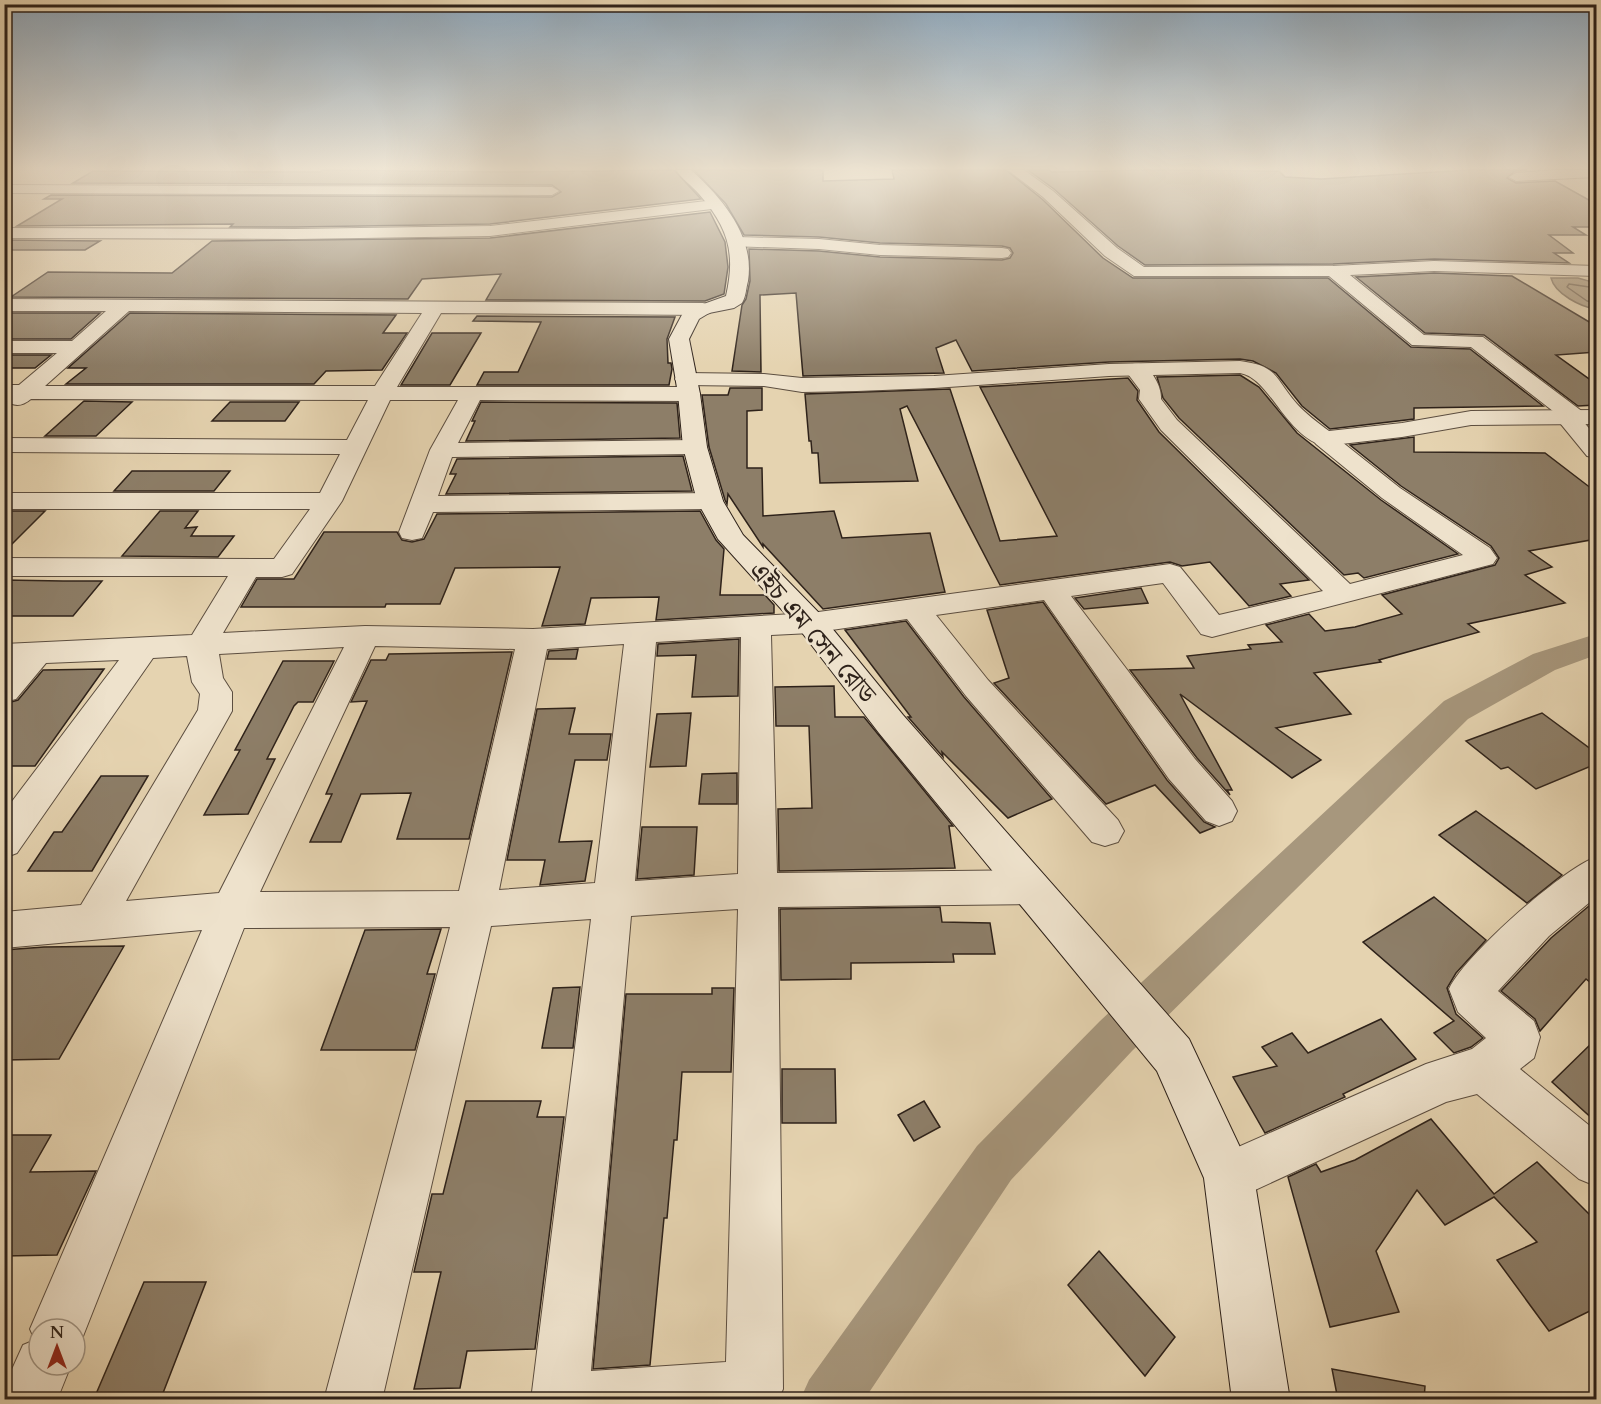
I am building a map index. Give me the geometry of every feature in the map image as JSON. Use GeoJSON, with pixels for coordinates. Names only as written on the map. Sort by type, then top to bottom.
{"type":"FeatureCollection","features":[{"type":"Feature","properties":{"kind":"street"},"geometry":{"type":"LineString","coordinates":[[4,305],[703,309],[727,304],[735,299],[741,261],[733,236]]}},
{"type":"Feature","properties":{"kind":"street"},"geometry":{"type":"LineString","coordinates":[[1093,236],[1111,252],[1140,272],[1333,271],[1434,266],[1596,271]]}},
{"type":"Feature","properties":{"kind":"street"},"geometry":{"type":"LineString","coordinates":[[737,242],[819,244],[880,250],[1002,253]]}},
{"type":"Feature","properties":{"kind":"street"},"geometry":{"type":"LineString","coordinates":[[1333,271],[1419,341],[1476,341],[1580,417],[1596,451]]}},
{"type":"Feature","properties":{"kind":"street"},"geometry":{"type":"LineString","coordinates":[[4,410],[14,392],[76,347],[125,305]]}},
{"type":"Feature","properties":{"kind":"street"},"geometry":{"type":"LineString","coordinates":[[4,567],[282,568],[329,501],[382,393],[435,308]]}},
{"type":"Feature","properties":{"kind":"street","name":"এইচ এম সেন রোড"},"geometry":{"type":"LineString","coordinates":[[703,309],[691,315],[679,339],[688,387],[695,447],[710,501],[732,539],[811,623],[891,724],[1173,1055],[1228,1177],[1261,1400]]}},
{"type":"Feature","properties":{"kind":"street"},"geometry":{"type":"LineString","coordinates":[[4,347],[76,347]]}},
{"type":"Feature","properties":{"kind":"street"},"geometry":{"type":"LineString","coordinates":[[4,655],[365,636],[533,639],[811,623],[1170,573],[1212,627],[1483,558],[1391,493],[1324,439],[1290,410],[1266,376],[1256,369],[1209,366],[857,384],[802,385],[764,380],[688,387],[472,394],[14,392]]}},
{"type":"Feature","properties":{"kind":"street"},"geometry":{"type":"LineString","coordinates":[[1136,370],[1151,390],[1150,399],[1169,425],[1344,595]]}},
{"type":"Feature","properties":{"kind":"street"},"geometry":{"type":"LineString","coordinates":[[412,532],[442,450],[472,394]]}},
{"type":"Feature","properties":{"kind":"street"},"geometry":{"type":"LineString","coordinates":[[1324,439],[1402,430],[1471,417],[1580,417]]}},
{"type":"Feature","properties":{"kind":"street"},"geometry":{"type":"LineString","coordinates":[[4,445],[355,447]]}},
{"type":"Feature","properties":{"kind":"street"},"geometry":{"type":"LineString","coordinates":[[442,450],[695,447]]}},
{"type":"Feature","properties":{"kind":"street"},"geometry":{"type":"LineString","coordinates":[[4,501],[329,501]]}},
{"type":"Feature","properties":{"kind":"street"},"geometry":{"type":"LineString","coordinates":[[423,504],[710,501]]}},
{"type":"Feature","properties":{"kind":"street"},"geometry":{"type":"LineString","coordinates":[[93,922],[215,711],[216,692],[208,682],[202,644],[247,568]]}},
{"type":"Feature","properties":{"kind":"street"},"geometry":{"type":"LineString","coordinates":[[1050,588],[1182,769],[1219,811]]}},
{"type":"Feature","properties":{"kind":"street"},"geometry":{"type":"LineString","coordinates":[[914,608],[977,687],[1105,831]]}},
{"type":"Feature","properties":{"kind":"street"},"geometry":{"type":"LineString","coordinates":[[590,1400],[754,1389],[758,890],[756,626]]}},
{"type":"Feature","properties":{"kind":"street"},"geometry":{"type":"LineString","coordinates":[[560,1400],[641,634]]}},
{"type":"Feature","properties":{"kind":"street"},"geometry":{"type":"LineString","coordinates":[[63,1317],[231,910],[365,636]]}},
{"type":"Feature","properties":{"kind":"street"},"geometry":{"type":"LineString","coordinates":[[353,1400],[475,909],[533,639]]}},
{"type":"Feature","properties":{"kind":"street"},"geometry":{"type":"LineString","coordinates":[[4,842],[143,649]]}},
{"type":"Feature","properties":{"kind":"street"},"geometry":{"type":"LineString","coordinates":[[4,691],[37,653]]}},
{"type":"Feature","properties":{"kind":"street"},"geometry":{"type":"LineString","coordinates":[[1228,1177],[1442,1080],[1483,1069],[1518,1042],[1518,1037],[1473,997],[1471,988],[1535,923],[1596,874]]}},
{"type":"Feature","properties":{"kind":"street"},"geometry":{"type":"LineString","coordinates":[[4,930],[231,910],[475,909],[758,890],[1029,887]]}},
{"type":"Feature","properties":{"kind":"street"},"geometry":{"type":"LineString","coordinates":[[1483,1069],[1596,1162]]}},
{"type":"Feature","properties":{"kind":"street"},"geometry":{"type":"LineString","coordinates":[[28,1400],[38,1377]]}},
{"type":"Feature","properties":{"kind":"water"},"geometry":{"type":"Polygon","coordinates":[[[1551,278],[1578,278],[1596,283],[1596,309],[1569,299],[1553,284],[1551,278]]]}},
{"type":"Feature","properties":{"kind":"building"},"geometry":{"type":"Polygon","coordinates":[[[511,236],[722,236],[725,242],[728,267],[724,294],[705,301],[486,300],[501,274],[422,279],[408,299],[11,297],[48,272],[172,273],[212,241],[490,238],[511,236]]]}},
{"type":"Feature","properties":{"kind":"building"},"geometry":{"type":"Polygon","coordinates":[[[763,236],[1080,236],[1103,258],[1133,278],[1328,278],[1411,347],[1470,349],[1543,406],[1414,408],[1414,419],[1330,429],[1302,406],[1276,373],[1253,361],[1240,359],[1109,362],[972,371],[956,340],[936,348],[944,373],[803,376],[796,293],[760,295],[761,372],[732,371],[742,305],[746,299],[750,281],[749,249],[819,251],[880,257],[1002,260],[1010,258],[1013,253],[1010,248],[1002,246],[880,243],[819,237],[763,236]]]}},
{"type":"Feature","properties":{"kind":"building"},"geometry":{"type":"Polygon","coordinates":[[[1106,236],[1550,236],[1573,253],[1554,253],[1569,263],[1434,259],[1333,264],[1145,265],[1106,236]]]}},
{"type":"Feature","properties":{"kind":"building"},"geometry":{"type":"Polygon","coordinates":[[[4,240],[100,241],[85,250],[4,250],[4,240]]]}},
{"type":"Feature","properties":{"kind":"building"},"geometry":{"type":"Polygon","coordinates":[[[1434,273],[1512,276],[1596,326],[1596,352],[1556,355],[1596,384],[1596,405],[1578,406],[1484,335],[1425,333],[1356,277],[1434,273]]]}},
{"type":"Feature","properties":{"kind":"building"},"geometry":{"type":"Polygon","coordinates":[[[4,313],[100,313],[71,339],[4,339],[4,313]]]}},
{"type":"Feature","properties":{"kind":"building"},"geometry":{"type":"Polygon","coordinates":[[[130,313],[396,315],[383,333],[407,333],[382,370],[326,371],[314,384],[66,384],[86,368],[68,368],[130,313]]]}},
{"type":"Feature","properties":{"kind":"building"},"geometry":{"type":"Polygon","coordinates":[[[477,316],[675,317],[667,339],[668,363],[671,363],[672,369],[669,385],[477,385],[484,372],[518,372],[541,322],[473,321],[477,316]]]}},
{"type":"Feature","properties":{"kind":"building"},"geometry":{"type":"Polygon","coordinates":[[[432,333],[481,333],[450,385],[401,385],[432,333]]]}},
{"type":"Feature","properties":{"kind":"building"},"geometry":{"type":"Polygon","coordinates":[[[4,355],[51,355],[35,368],[4,368],[4,355]]]}},
{"type":"Feature","properties":{"kind":"building"},"geometry":{"type":"Polygon","coordinates":[[[1240,375],[1259,387],[1297,433],[1381,500],[1458,554],[1364,578],[1358,573],[1344,575],[1179,418],[1163,398],[1157,377],[1240,375]]]}},
{"type":"Feature","properties":{"kind":"building"},"geometry":{"type":"Polygon","coordinates":[[[1128,378],[1138,391],[1137,400],[1159,432],[1309,580],[1280,584],[1291,596],[1249,606],[1210,562],[1182,566],[1170,562],[1000,585],[907,406],[900,409],[918,481],[820,483],[818,453],[812,453],[811,441],[809,441],[805,394],[950,389],[1000,541],[1057,536],[980,387],[1128,378]]]}},
{"type":"Feature","properties":{"kind":"building"},"geometry":{"type":"Polygon","coordinates":[[[730,388],[762,388],[762,410],[747,411],[747,468],[762,468],[763,516],[834,511],[842,538],[930,533],[945,592],[823,609],[763,544],[763,547],[728,494],[727,504],[725,500],[709,447],[702,395],[728,395],[730,388]]]}},
{"type":"Feature","properties":{"kind":"building"},"geometry":{"type":"Polygon","coordinates":[[[84,401],[132,402],[96,436],[45,436],[84,401]]]}},
{"type":"Feature","properties":{"kind":"building"},"geometry":{"type":"Polygon","coordinates":[[[230,402],[299,402],[285,421],[212,421],[230,402]]]}},
{"type":"Feature","properties":{"kind":"building"},"geometry":{"type":"Polygon","coordinates":[[[481,402],[677,403],[680,438],[466,441],[481,402]]]}},
{"type":"Feature","properties":{"kind":"building"},"geometry":{"type":"Polygon","coordinates":[[[1414,437],[1414,452],[1545,453],[1596,492],[1596,539],[1529,551],[1552,567],[1525,575],[1565,603],[1468,624],[1479,632],[1379,660],[1381,662],[1314,673],[1351,714],[1276,728],[1321,760],[1292,778],[1180,694],[1232,790],[1227,790],[1230,795],[1197,758],[1130,670],[1194,668],[1187,656],[1251,649],[1248,645],[1282,642],[1266,625],[1309,614],[1325,631],[1355,627],[1402,614],[1382,595],[1495,565],[1499,558],[1491,546],[1401,486],[1350,445],[1414,437]]]}},
{"type":"Feature","properties":{"kind":"building"},"geometry":{"type":"Polygon","coordinates":[[[683,456],[692,491],[446,494],[456,474],[450,474],[457,459],[683,456]]]}},
{"type":"Feature","properties":{"kind":"building"},"geometry":{"type":"Polygon","coordinates":[[[132,471],[230,471],[214,491],[114,491],[132,471]]]}},
{"type":"Feature","properties":{"kind":"building"},"geometry":{"type":"Polygon","coordinates":[[[4,511],[45,511],[4,552],[4,511]]]}},
{"type":"Feature","properties":{"kind":"building"},"geometry":{"type":"Polygon","coordinates":[[[160,511],[198,511],[185,528],[197,527],[191,536],[234,536],[218,557],[122,556],[160,511]]]}},
{"type":"Feature","properties":{"kind":"building"},"geometry":{"type":"Polygon","coordinates":[[[700,511],[716,540],[724,549],[720,595],[765,595],[774,605],[774,613],[656,620],[659,597],[591,598],[585,624],[542,626],[560,567],[455,568],[440,604],[386,604],[385,607],[241,607],[257,579],[294,579],[324,532],[397,532],[402,540],[412,542],[424,539],[437,514],[700,511]]]}},
{"type":"Feature","properties":{"kind":"building"},"geometry":{"type":"Polygon","coordinates":[[[4,580],[102,581],[73,616],[4,616],[4,580]]]}},
{"type":"Feature","properties":{"kind":"building"},"geometry":{"type":"Polygon","coordinates":[[[1141,588],[1148,603],[1084,609],[1075,598],[1141,588]]]}},
{"type":"Feature","properties":{"kind":"building"},"geometry":{"type":"Polygon","coordinates":[[[1043,602],[1167,780],[1204,822],[1215,827],[1200,833],[1155,785],[1106,804],[994,683],[1009,678],[987,610],[1043,602]]]}},
{"type":"Feature","properties":{"kind":"building"},"geometry":{"type":"Polygon","coordinates":[[[906,621],[964,697],[1052,799],[1008,818],[942,752],[943,757],[908,717],[911,717],[845,630],[906,621]]]}},
{"type":"Feature","properties":{"kind":"building"},"geometry":{"type":"Polygon","coordinates":[[[739,639],[738,696],[692,697],[696,655],[657,656],[658,644],[739,639]]]}},
{"type":"Feature","properties":{"kind":"building"},"geometry":{"type":"Polygon","coordinates":[[[578,649],[576,659],[547,659],[549,651],[578,649]]]}},
{"type":"Feature","properties":{"kind":"building"},"geometry":{"type":"Polygon","coordinates":[[[512,652],[469,839],[397,839],[411,793],[361,794],[341,842],[310,842],[332,794],[326,794],[367,701],[351,702],[371,660],[386,660],[389,654],[512,652]]]}},
{"type":"Feature","properties":{"kind":"building"},"geometry":{"type":"Polygon","coordinates":[[[283,661],[334,661],[313,702],[298,702],[294,706],[267,759],[275,759],[248,814],[204,815],[240,750],[235,750],[283,661]]]}},
{"type":"Feature","properties":{"kind":"building"},"geometry":{"type":"Polygon","coordinates":[[[104,669],[35,766],[4,766],[4,704],[18,700],[43,670],[104,669]]]}},
{"type":"Feature","properties":{"kind":"building"},"geometry":{"type":"Polygon","coordinates":[[[834,686],[835,717],[864,717],[953,826],[949,826],[955,868],[779,871],[778,809],[812,808],[809,726],[776,726],[775,687],[834,686]]]}},
{"type":"Feature","properties":{"kind":"building"},"geometry":{"type":"Polygon","coordinates":[[[575,708],[569,734],[611,734],[607,760],[575,760],[559,842],[592,841],[585,881],[540,885],[545,860],[507,860],[537,709],[575,708]]]}},
{"type":"Feature","properties":{"kind":"building"},"geometry":{"type":"Polygon","coordinates":[[[691,713],[686,766],[650,767],[657,714],[691,713]]]}},
{"type":"Feature","properties":{"kind":"building"},"geometry":{"type":"Polygon","coordinates":[[[1542,713],[1596,753],[1596,764],[1536,789],[1508,767],[1501,769],[1466,741],[1542,713]]]}},
{"type":"Feature","properties":{"kind":"building"},"geometry":{"type":"Polygon","coordinates":[[[737,773],[737,804],[699,804],[702,774],[737,773]]]}},
{"type":"Feature","properties":{"kind":"building"},"geometry":{"type":"Polygon","coordinates":[[[101,776],[148,776],[92,871],[28,871],[54,832],[62,832],[101,776]]]}},
{"type":"Feature","properties":{"kind":"building"},"geometry":{"type":"Polygon","coordinates":[[[1476,811],[1562,875],[1527,903],[1439,835],[1476,811]]]}},
{"type":"Feature","properties":{"kind":"building"},"geometry":{"type":"Polygon","coordinates":[[[642,827],[697,827],[694,875],[637,879],[642,827]]]}},
{"type":"Feature","properties":{"kind":"building"},"geometry":{"type":"Polygon","coordinates":[[[1434,897],[1486,940],[1456,973],[1447,988],[1456,1014],[1483,1038],[1471,1047],[1454,1053],[1434,1033],[1454,1021],[1363,942],[1434,897]]]}},
{"type":"Feature","properties":{"kind":"building"},"geometry":{"type":"Polygon","coordinates":[[[1596,900],[1596,987],[1586,979],[1540,1031],[1535,1019],[1501,991],[1551,938],[1596,900]]]}},
{"type":"Feature","properties":{"kind":"building"},"geometry":{"type":"Polygon","coordinates":[[[940,907],[942,922],[990,923],[995,954],[953,954],[954,962],[851,963],[851,979],[781,980],[780,909],[940,907]]]}},
{"type":"Feature","properties":{"kind":"building"},"geometry":{"type":"Polygon","coordinates":[[[441,929],[427,974],[435,974],[415,1050],[321,1050],[365,930],[441,929]]]}},
{"type":"Feature","properties":{"kind":"building"},"geometry":{"type":"Polygon","coordinates":[[[124,946],[59,1059],[4,1060],[4,950],[124,946]]]}},
{"type":"Feature","properties":{"kind":"building"},"geometry":{"type":"Polygon","coordinates":[[[580,987],[573,1048],[542,1048],[553,988],[580,987]]]}},
{"type":"Feature","properties":{"kind":"building"},"geometry":{"type":"Polygon","coordinates":[[[712,988],[734,988],[731,1072],[682,1072],[677,1140],[674,1140],[667,1218],[664,1218],[650,1365],[593,1369],[626,994],[712,994],[712,988]]]}},
{"type":"Feature","properties":{"kind":"building"},"geometry":{"type":"Polygon","coordinates":[[[1381,1019],[1416,1059],[1343,1094],[1345,1097],[1265,1133],[1233,1077],[1277,1066],[1262,1047],[1292,1033],[1308,1053],[1381,1019]]]}},
{"type":"Feature","properties":{"kind":"building"},"geometry":{"type":"Polygon","coordinates":[[[1596,1039],[1596,1122],[1552,1082],[1596,1039]]]}},
{"type":"Feature","properties":{"kind":"building"},"geometry":{"type":"Polygon","coordinates":[[[782,1069],[835,1069],[836,1123],[782,1123],[782,1069]]]}},
{"type":"Feature","properties":{"kind":"building"},"geometry":{"type":"Polygon","coordinates":[[[466,1101],[541,1101],[537,1117],[564,1117],[535,1349],[467,1351],[460,1388],[414,1389],[441,1272],[414,1272],[432,1194],[443,1194],[466,1101]]]}},
{"type":"Feature","properties":{"kind":"building"},"geometry":{"type":"Polygon","coordinates":[[[924,1101],[940,1127],[914,1141],[898,1115],[924,1101]]]}},
{"type":"Feature","properties":{"kind":"building"},"geometry":{"type":"Polygon","coordinates":[[[1431,1119],[1494,1194],[1537,1162],[1596,1221],[1596,1308],[1549,1331],[1497,1260],[1537,1242],[1494,1197],[1445,1225],[1417,1190],[1376,1251],[1399,1312],[1330,1327],[1288,1177],[1316,1164],[1321,1172],[1355,1160],[1431,1119]]]}},
{"type":"Feature","properties":{"kind":"building"},"geometry":{"type":"Polygon","coordinates":[[[4,1135],[51,1135],[30,1172],[96,1171],[57,1255],[4,1256],[4,1135]]]}},
{"type":"Feature","properties":{"kind":"building"},"geometry":{"type":"Polygon","coordinates":[[[1099,1251],[1175,1337],[1145,1376],[1068,1285],[1099,1251]]]}},
{"type":"Feature","properties":{"kind":"building"},"geometry":{"type":"Polygon","coordinates":[[[144,1282],[206,1282],[163,1393],[96,1394],[144,1282]]]}},
{"type":"Feature","properties":{"kind":"building"},"geometry":{"type":"Polygon","coordinates":[[[1332,1369],[1425,1386],[1424,1400],[1338,1400],[1332,1369]]]}},
{"type":"Feature","properties":{"kind":"waterway"},"geometry":{"type":"LineString","coordinates":[[829,1400],[994,1163],[1116,1036],[1456,710],[1544,662],[1596,644]]}}]}
